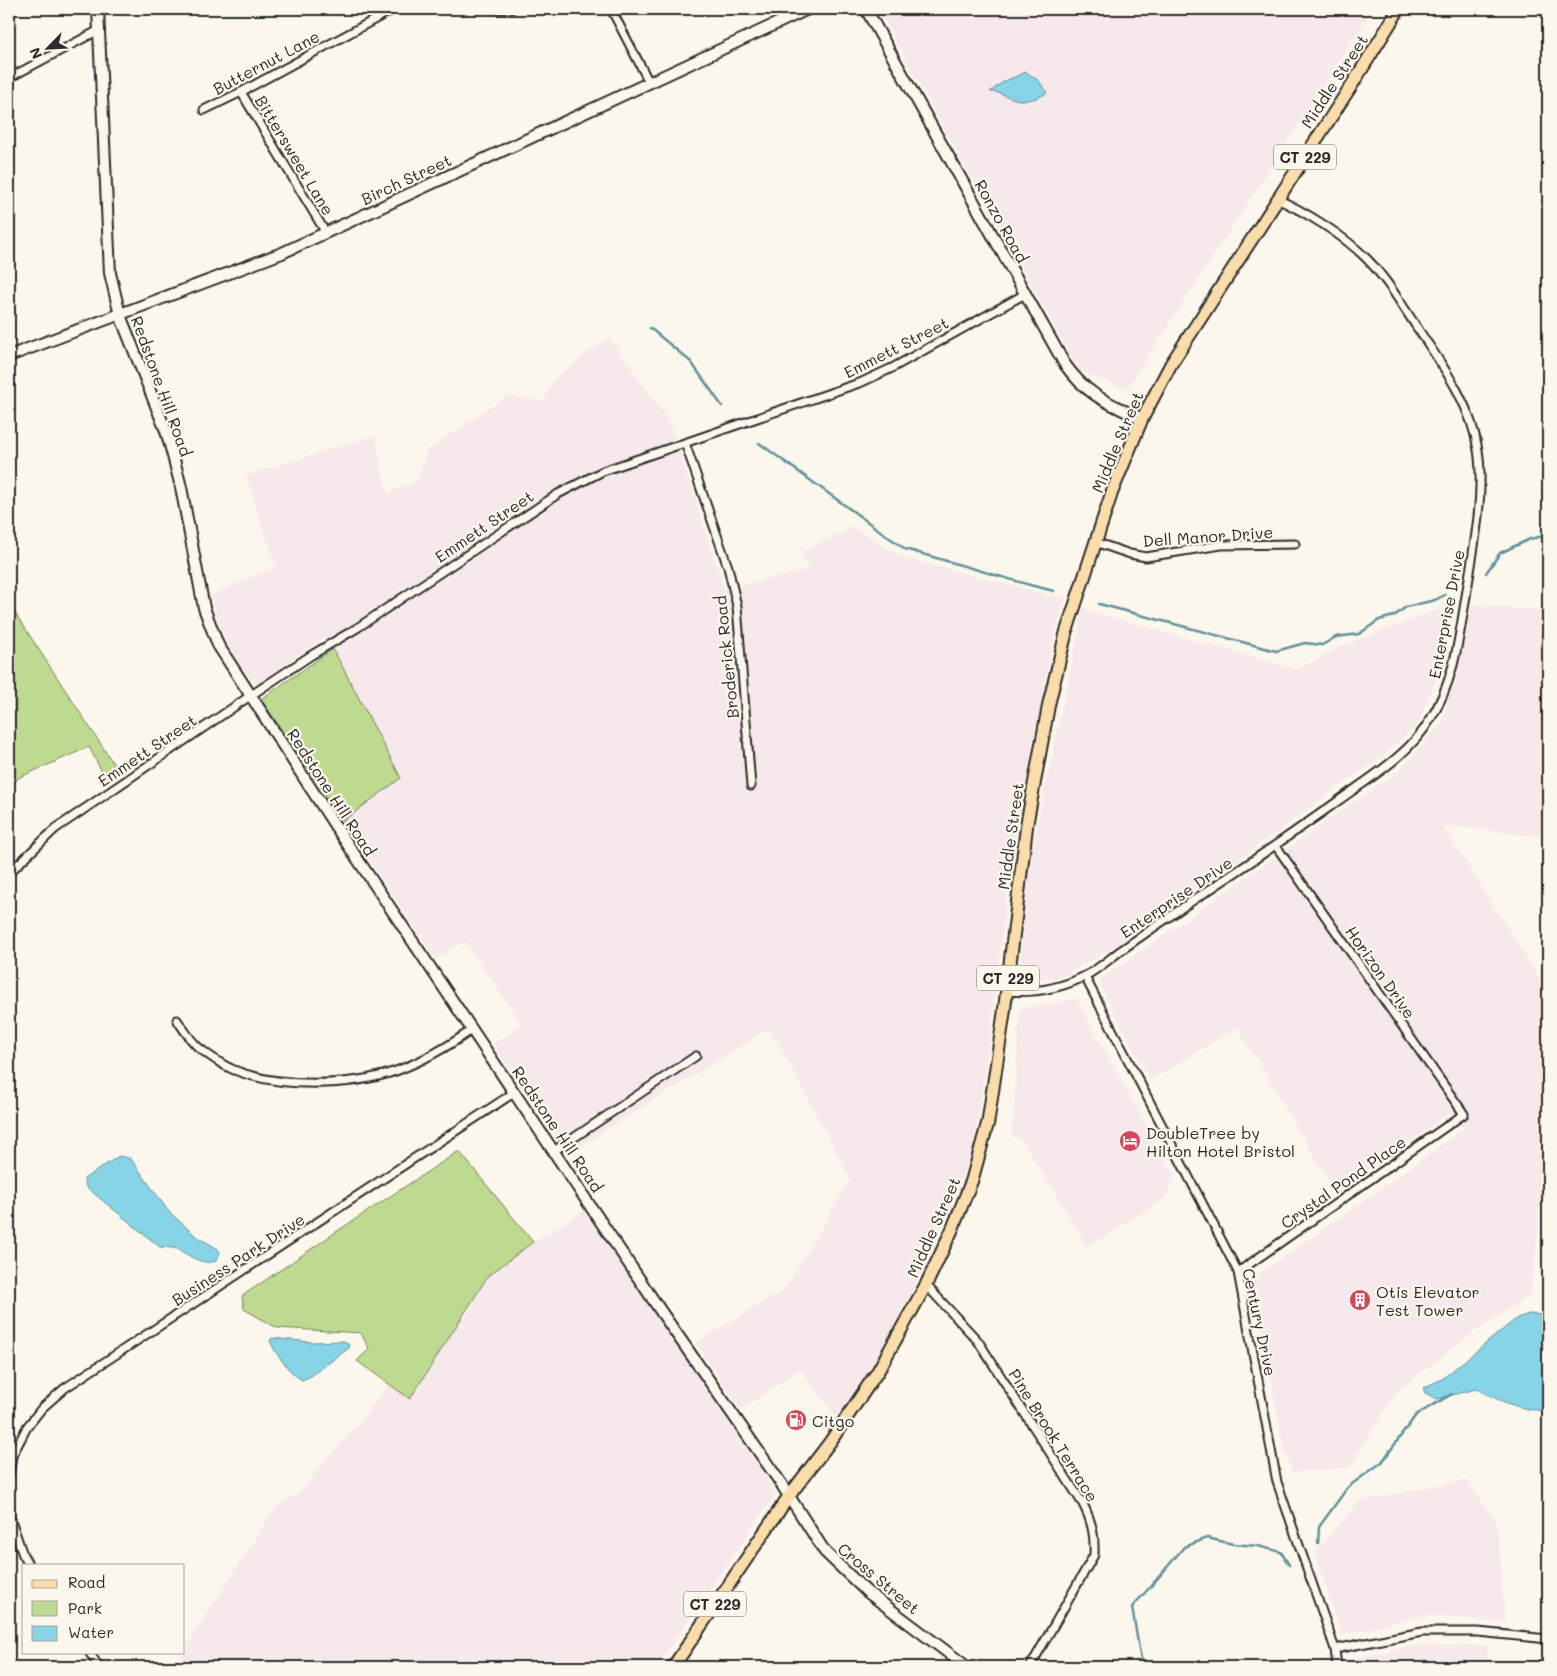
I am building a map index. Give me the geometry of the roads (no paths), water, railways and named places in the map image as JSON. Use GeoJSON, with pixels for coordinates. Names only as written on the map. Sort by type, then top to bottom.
{"type":"FeatureCollection","features":[{"type":"Feature","properties":{"kind":"main road","name":"Redstone Hill Road"},"geometry":{"type":"LineString","coordinates":[[98,9],[110,273],[120,315],[166,431],[181,487],[204,608],[218,645],[250,696],[677,1336],[788,1496]]}},
{"type":"Feature","properties":{"kind":"main road","name":"Birch Street"},"geometry":{"type":"LineString","coordinates":[[9,356],[262,261],[808,9]]}},
{"type":"Feature","properties":{"kind":"main road","name":"Ronzo Road"},"geometry":{"type":"LineString","coordinates":[[866,9],[1064,363],[1081,385],[1104,400],[1142,419]]}},
{"type":"Feature","properties":{"kind":"main road","name":"Middle Street"},"geometry":{"type":"LineString","coordinates":[[673,1667],[788,1496],[830,1442],[869,1386],[926,1285],[952,1230],[980,1154],[994,1079],[1026,832],[1047,712],[1066,633],[1112,492],[1142,419],[1183,344],[1358,76],[1398,9]]}},
{"type":"Feature","properties":{"kind":"main road","name":"Cross Street"},"geometry":{"type":"LineString","coordinates":[[788,1496],[825,1552],[838,1565],[866,1590],[967,1667]]}},
{"type":"Feature","properties":{"kind":"street","name":"Butternut Lane"},"geometry":{"type":"LineString","coordinates":[[204,110],[394,9]]}},
{"type":"Feature","properties":{"kind":"street"},"geometry":{"type":"LineString","coordinates":[[497,9],[511,9]]}},
{"type":"Feature","properties":{"kind":"street"},"geometry":{"type":"LineString","coordinates":[[610,9],[649,82]]}},
{"type":"Feature","properties":{"kind":"street"},"geometry":{"type":"LineString","coordinates":[[9,78],[99,30]]}},
{"type":"Feature","properties":{"kind":"street","name":"Bittersweet Lane"},"geometry":{"type":"LineString","coordinates":[[241,92],[326,233]]}},
{"type":"Feature","properties":{"kind":"street","name":"Enterprise Drive"},"geometry":{"type":"LineString","coordinates":[[1006,991],[1032,992],[1053,988],[1085,977],[1163,921],[1276,846],[1407,749],[1430,721],[1448,685],[1458,646],[1478,511],[1480,470],[1474,430],[1459,392],[1390,286],[1351,245],[1277,199]]}},
{"type":"Feature","properties":{"kind":"street","name":"Emmett Street"},"geometry":{"type":"LineString","coordinates":[[9,873],[55,829],[309,656],[357,628],[558,494],[604,471],[862,382],[892,368],[1025,294]]}},
{"type":"Feature","properties":{"kind":"street","name":"Broderick Road"},"geometry":{"type":"LineString","coordinates":[[685,443],[728,567],[737,606],[751,786]]}},
{"type":"Feature","properties":{"kind":"street","name":"Dell Manor Drive"},"geometry":{"type":"LineString","coordinates":[[1095,542],[1146,557],[1221,545],[1295,544]]}},
{"type":"Feature","properties":{"kind":"street","name":"Horizon Drive"},"geometry":{"type":"LineString","coordinates":[[1276,846],[1464,1114]]}},
{"type":"Feature","properties":{"kind":"street","name":"Century Drive"},"geometry":{"type":"LineString","coordinates":[[1085,977],[1238,1272],[1277,1482],[1335,1649],[1337,1667]]}},
{"type":"Feature","properties":{"kind":"street"},"geometry":{"type":"LineString","coordinates":[[177,1020],[197,1046],[232,1069],[257,1077],[293,1083],[332,1083],[395,1071],[426,1058],[472,1028]]}},
{"type":"Feature","properties":{"kind":"street"},"geometry":{"type":"LineString","coordinates":[[554,1150],[696,1056]]}},
{"type":"Feature","properties":{"kind":"street","name":"Business Park Drive"},"geometry":{"type":"LineString","coordinates":[[9,1476],[12,1456],[27,1427],[42,1408],[65,1388],[515,1092]]}},
{"type":"Feature","properties":{"kind":"street","name":"Crystal Pond Place"},"geometry":{"type":"LineString","coordinates":[[1238,1272],[1464,1114]]}},
{"type":"Feature","properties":{"kind":"street","name":"Pine Brook Terrace"},"geometry":{"type":"LineString","coordinates":[[926,1285],[978,1341],[1083,1504],[1091,1521],[1095,1538],[1094,1555],[1030,1667]]}},
{"type":"Feature","properties":{"kind":"street"},"geometry":{"type":"LineString","coordinates":[[9,1514],[23,1555],[28,1564]]}},
{"type":"Feature","properties":{"kind":"street"},"geometry":{"type":"LineString","coordinates":[[1335,1649],[1422,1632],[1478,1632],[1548,1639]]}},
{"type":"Feature","properties":{"kind":"street"},"geometry":{"type":"LineString","coordinates":[[90,1654],[99,1667]]}},
{"type":"Feature","properties":{"kind":"water"},"geometry":{"type":"Polygon","coordinates":[[[1026,72],[1039,81],[1047,93],[1033,99],[1024,100],[990,92],[1003,82],[1026,72]]]}},
{"type":"Feature","properties":{"kind":"water"},"geometry":{"type":"Polygon","coordinates":[[[119,1156],[131,1159],[169,1212],[196,1236],[218,1249],[220,1253],[216,1261],[201,1261],[177,1249],[160,1247],[86,1187],[84,1179],[119,1156]]]}},
{"type":"Feature","properties":{"kind":"water"},"geometry":{"type":"Polygon","coordinates":[[[1529,1314],[1548,1315],[1548,1410],[1520,1407],[1476,1389],[1437,1399],[1425,1393],[1423,1388],[1442,1379],[1517,1318],[1529,1314]]]}},
{"type":"Feature","properties":{"kind":"water"},"geometry":{"type":"Polygon","coordinates":[[[272,1338],[311,1342],[344,1341],[349,1345],[349,1348],[311,1376],[302,1380],[288,1368],[279,1356],[270,1340],[272,1338]]]}},
{"type":"Feature","properties":{"kind":"waterway"},"geometry":{"type":"LineString","coordinates":[[650,328],[691,362],[722,406]]}},
{"type":"Feature","properties":{"kind":"waterway"},"geometry":{"type":"LineString","coordinates":[[759,443],[905,549],[1054,591]]}},
{"type":"Feature","properties":{"kind":"waterway"},"geometry":{"type":"LineString","coordinates":[[1486,573],[1500,553],[1530,539],[1548,535]]}},
{"type":"Feature","properties":{"kind":"waterway"},"geometry":{"type":"LineString","coordinates":[[1099,604],[1276,651],[1305,643],[1322,645],[1336,637],[1359,634],[1379,620],[1394,616],[1406,607],[1435,600],[1445,595]]}},
{"type":"Feature","properties":{"kind":"waterway"},"geometry":{"type":"LineString","coordinates":[[1318,1544],[1319,1527],[1348,1487],[1382,1462],[1416,1415],[1452,1394]]}},
{"type":"Feature","properties":{"kind":"waterway"},"geometry":{"type":"LineString","coordinates":[[1142,1667],[1132,1607],[1184,1547],[1207,1538],[1233,1544],[1258,1546],[1281,1552],[1289,1565]]}},
{"type":"Feature","properties":{"kind":"place","name":"DoubleTree by Hilton Hotel Bristol"},"geometry":{"type":"Point","coordinates":[1130,1141]}},
{"type":"Feature","properties":{"kind":"place","name":"Otis Elevator Test Tower"},"geometry":{"type":"Point","coordinates":[1360,1300]}},
{"type":"Feature","properties":{"kind":"place","name":"Citgo"},"geometry":{"type":"Point","coordinates":[796,1420]}}]}
